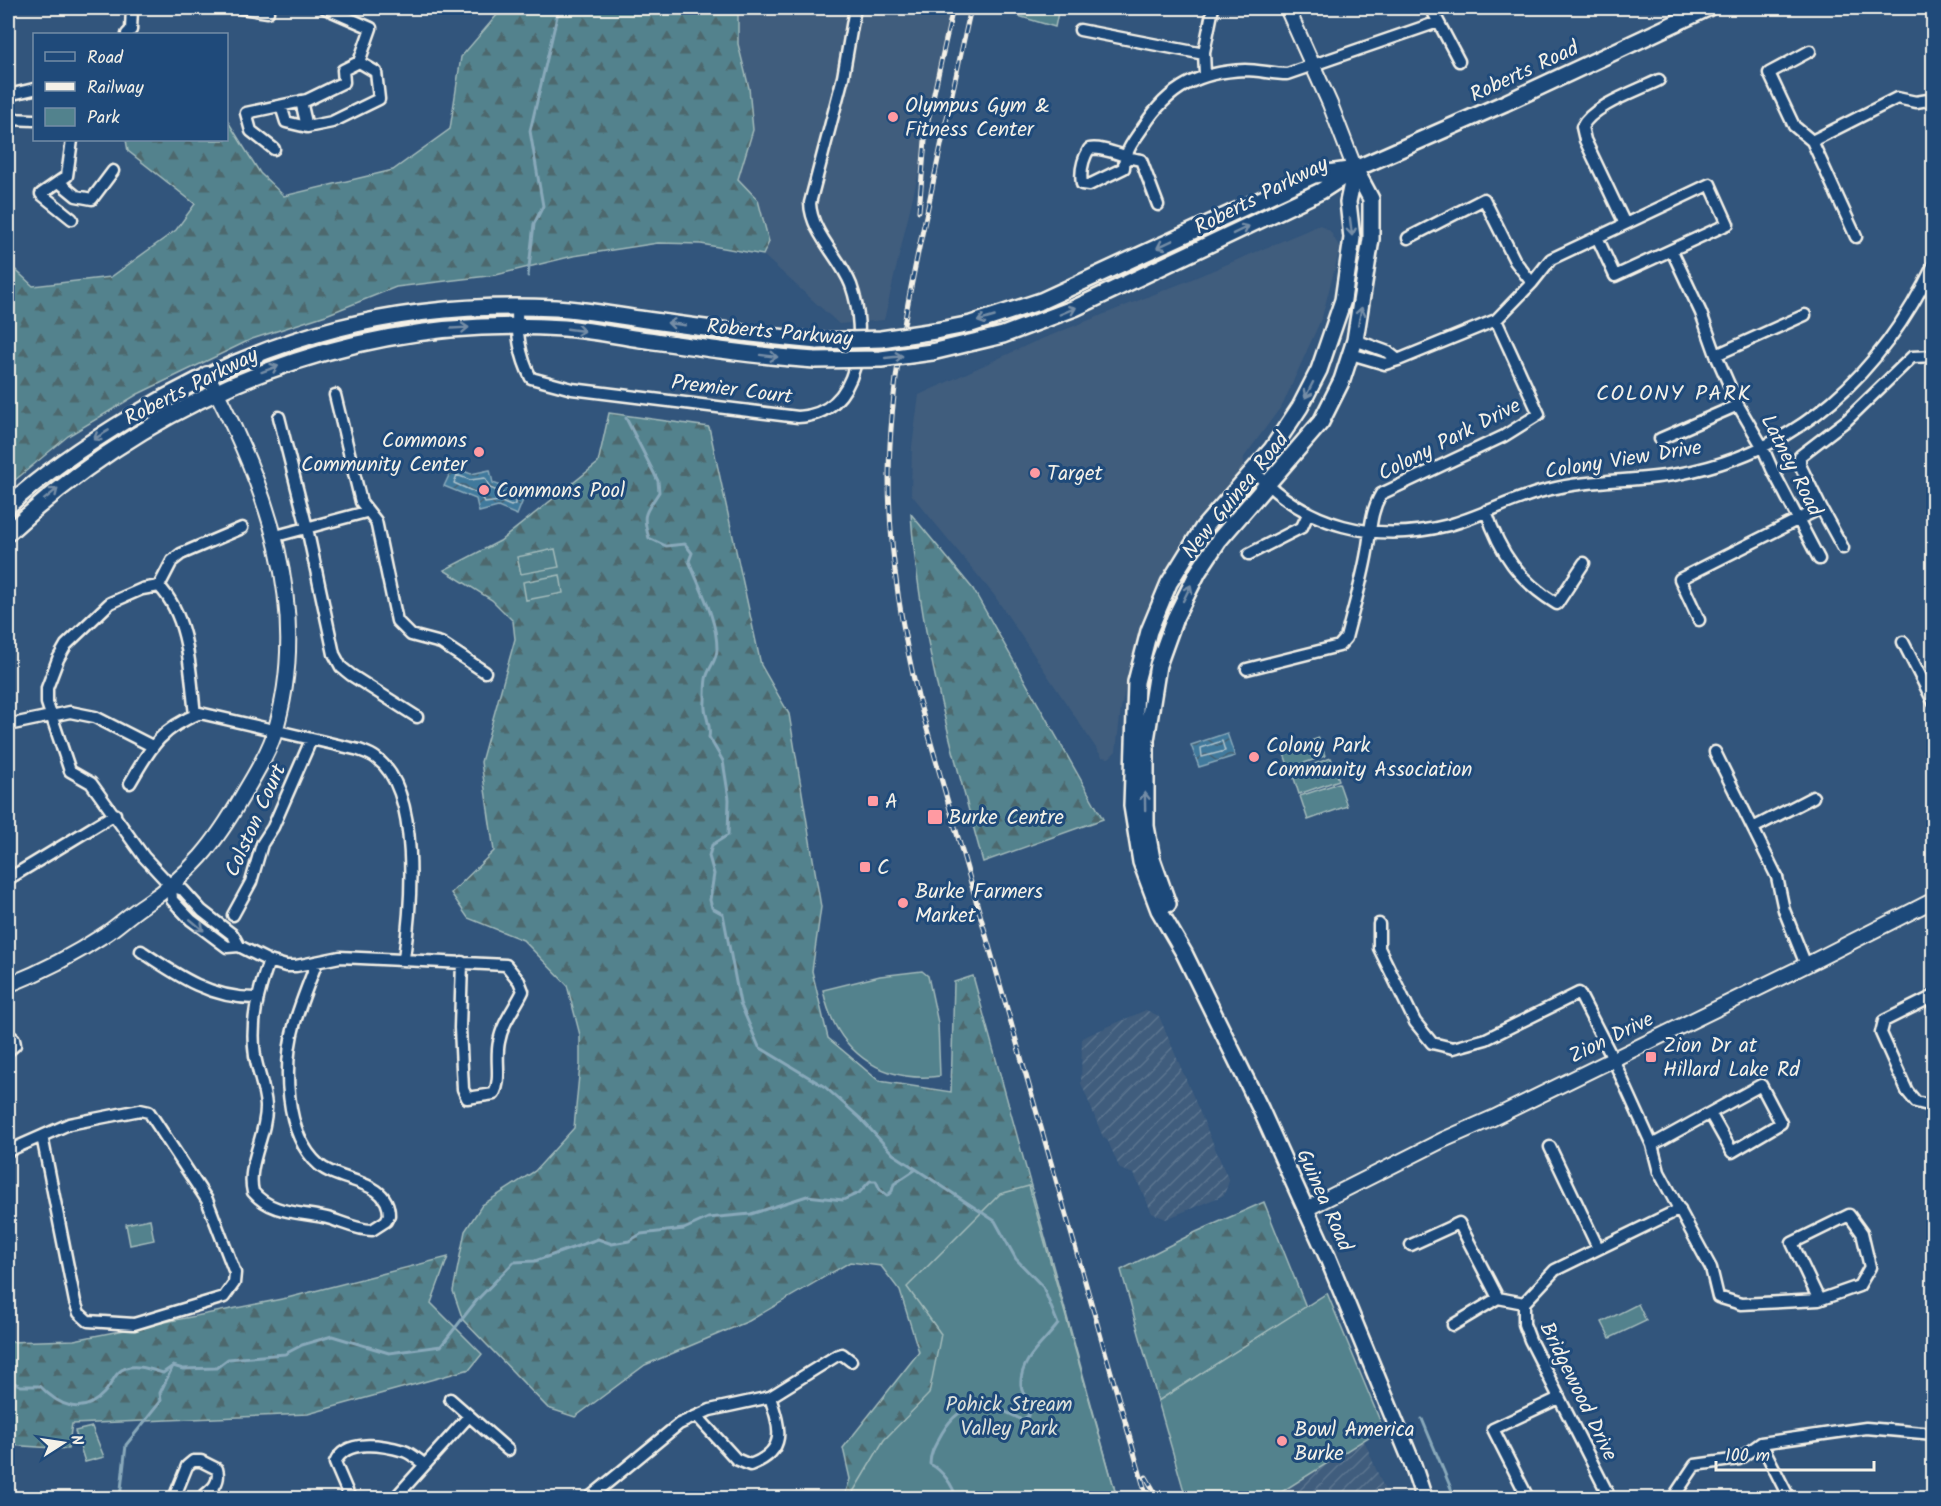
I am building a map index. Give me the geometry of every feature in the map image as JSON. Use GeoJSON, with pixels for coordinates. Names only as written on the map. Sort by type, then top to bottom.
{"type":"FeatureCollection","features":[{"type":"Feature","properties":{"kind":"main road","name":"Roberts Road"},"geometry":{"type":"LineString","coordinates":[[1355,169],[1505,103],[1708,8]]}},
{"type":"Feature","properties":{"kind":"main road","name":"Roberts Parkway"},"geometry":{"type":"LineString","coordinates":[[8,534],[69,480],[108,453],[216,392],[254,375],[339,346],[433,329],[517,327],[566,328],[776,358],[881,359],[932,352],[1003,336],[1075,308],[1321,191],[1355,169]]}},
{"type":"Feature","properties":{"kind":"main road","name":"Roberts Parkway"},"geometry":{"type":"LineString","coordinates":[[8,506],[59,463],[91,441],[207,374],[280,344],[354,323],[448,308],[517,307],[576,310],[764,336],[818,340],[881,339],[935,332],[1004,314],[1041,301],[1314,175],[1355,169]]}},
{"type":"Feature","properties":{"kind":"main road","name":"New Guinea Road"},"geometry":{"type":"LineString","coordinates":[[1147,861],[1145,764],[1149,714],[1158,665],[1175,618],[1198,572],[1220,540],[1321,422],[1353,347],[1368,263],[1371,214],[1371,199],[1355,169]]}},
{"type":"Feature","properties":{"kind":"main road","name":"New Guinea Road"},"geometry":{"type":"LineString","coordinates":[[1170,927],[1168,907],[1147,861],[1134,824],[1131,775],[1133,711],[1141,657],[1157,609],[1182,559],[1203,528],[1254,471],[1300,407],[1332,337],[1342,300],[1352,238],[1348,202],[1355,169]]}},
{"type":"Feature","properties":{"kind":"main road","name":"Guinea Road"},"geometry":{"type":"LineString","coordinates":[[1170,927],[1229,1041],[1306,1209],[1352,1316],[1424,1498]]}},
{"type":"Feature","properties":{"kind":"street"},"geometry":{"type":"LineString","coordinates":[[128,33],[131,30],[132,8]]}},
{"type":"Feature","properties":{"kind":"street"},"geometry":{"type":"LineString","coordinates":[[241,8],[268,12],[268,8]]}},
{"type":"Feature","properties":{"kind":"street"},"geometry":{"type":"LineString","coordinates":[[274,149],[251,131],[246,113],[301,101],[344,82],[343,70],[359,62],[370,28],[325,8]]}},
{"type":"Feature","properties":{"kind":"street","name":"Premier Court"},"geometry":{"type":"LineString","coordinates":[[517,307],[517,327],[524,363],[531,378],[546,383],[572,389],[798,417],[819,414],[837,403],[854,370],[858,334],[856,306],[845,273],[813,218],[810,203],[843,77],[855,8]]}},
{"type":"Feature","properties":{"kind":"street"},"geometry":{"type":"LineString","coordinates":[[1205,74],[1204,54],[1213,8]]}},
{"type":"Feature","properties":{"kind":"street","name":"New Guinea Road"},"geometry":{"type":"LineString","coordinates":[[1287,8],[1355,169]]}},
{"type":"Feature","properties":{"kind":"street"},"geometry":{"type":"LineString","coordinates":[[1431,8],[1459,62]]}},
{"type":"Feature","properties":{"kind":"street"},"geometry":{"type":"LineString","coordinates":[[1158,205],[1142,160],[1124,158],[1149,118],[1165,99],[1184,85],[1205,74],[1248,70],[1268,75],[1287,74],[1438,22]]}},
{"type":"Feature","properties":{"kind":"street"},"geometry":{"type":"LineString","coordinates":[[1080,30],[1204,54]]}},
{"type":"Feature","properties":{"kind":"street"},"geometry":{"type":"LineString","coordinates":[[1810,51],[1769,73],[1794,126],[1812,141],[1856,237]]}},
{"type":"Feature","properties":{"kind":"street"},"geometry":{"type":"LineString","coordinates":[[281,106],[286,122],[307,128],[332,122],[379,99],[376,72],[359,62]]}},
{"type":"Feature","properties":{"kind":"street"},"geometry":{"type":"LineString","coordinates":[[1625,224],[1585,140],[1582,127],[1586,118],[1596,111],[1659,80]]}},
{"type":"Feature","properties":{"kind":"street"},"geometry":{"type":"LineString","coordinates":[[8,95],[33,89]]}},
{"type":"Feature","properties":{"kind":"street"},"geometry":{"type":"LineString","coordinates":[[1812,141],[1897,98],[1916,102],[1934,99]]}},
{"type":"Feature","properties":{"kind":"street"},"geometry":{"type":"LineString","coordinates":[[301,101],[307,128]]}},
{"type":"Feature","properties":{"kind":"street"},"geometry":{"type":"LineString","coordinates":[[8,119],[33,120]]}},
{"type":"Feature","properties":{"kind":"street"},"geometry":{"type":"LineString","coordinates":[[72,141],[67,176],[41,194],[72,219]]}},
{"type":"Feature","properties":{"kind":"street"},"geometry":{"type":"LineString","coordinates":[[59,182],[76,196],[92,199],[113,171]]}},
{"type":"Feature","properties":{"kind":"street"},"geometry":{"type":"LineString","coordinates":[[1353,347],[1385,364],[1496,320],[1532,283],[1551,259],[1597,237],[1710,184],[1728,224],[1616,276],[1597,237]]}},
{"type":"Feature","properties":{"kind":"street"},"geometry":{"type":"LineString","coordinates":[[1408,238],[1484,199],[1515,261],[1532,283]]}},
{"type":"Feature","properties":{"kind":"street","name":"Latney Road"},"geometry":{"type":"LineString","coordinates":[[1672,251],[1701,313],[1738,405],[1762,446],[1819,559]]}},
{"type":"Feature","properties":{"kind":"street","name":"Colony View Drive"},"geometry":{"type":"LineString","coordinates":[[1254,471],[1283,500],[1308,514],[1371,532],[1428,529],[1486,512],[1548,489],[1680,473],[1718,464],[1762,446],[1814,416],[1867,369],[1885,348],[1915,303],[1934,264]]}},
{"type":"Feature","properties":{"kind":"street"},"geometry":{"type":"LineString","coordinates":[[1716,355],[1806,315]]}},
{"type":"Feature","properties":{"kind":"street","name":"Colony Park Drive"},"geometry":{"type":"LineString","coordinates":[[1247,669],[1339,646],[1346,638],[1371,532],[1373,507],[1381,494],[1504,436],[1539,414],[1496,320]]}},
{"type":"Feature","properties":{"kind":"street"},"geometry":{"type":"LineString","coordinates":[[1843,548],[1800,465],[1800,456],[1847,420],[1912,357],[1934,356]]}},
{"type":"Feature","properties":{"kind":"street"},"geometry":{"type":"LineString","coordinates":[[8,985],[82,949],[171,886],[206,853],[263,758],[275,730],[283,696],[288,645],[287,605],[276,536],[246,453],[207,374]]}},
{"type":"Feature","properties":{"kind":"street"},"geometry":{"type":"LineString","coordinates":[[335,395],[361,502],[366,513],[376,521],[397,621],[411,635],[441,643],[485,672]]}},
{"type":"Feature","properties":{"kind":"street","name":"Colony View Drive"},"geometry":{"type":"LineString","coordinates":[[1660,439],[1738,405]]}},
{"type":"Feature","properties":{"kind":"street"},"geometry":{"type":"LineString","coordinates":[[279,417],[338,660],[351,675],[417,717]]}},
{"type":"Feature","properties":{"kind":"street"},"geometry":{"type":"LineString","coordinates":[[1699,620],[1680,579],[1821,508]]}},
{"type":"Feature","properties":{"kind":"street"},"geometry":{"type":"LineString","coordinates":[[1486,512],[1496,540],[1507,560],[1536,591],[1557,604],[1584,563]]}},
{"type":"Feature","properties":{"kind":"street"},"geometry":{"type":"LineString","coordinates":[[276,536],[366,513]]}},
{"type":"Feature","properties":{"kind":"street"},"geometry":{"type":"LineString","coordinates":[[1249,554],[1302,527],[1308,514]]}},
{"type":"Feature","properties":{"kind":"street"},"geometry":{"type":"LineString","coordinates":[[159,586],[172,561],[181,554],[242,528]]}},
{"type":"Feature","properties":{"kind":"street"},"geometry":{"type":"LineString","coordinates":[[159,586],[142,589],[110,603],[66,645],[47,688],[47,704],[70,771],[91,783],[144,857],[171,886],[172,900],[190,920],[227,946],[239,946],[269,961],[296,966],[340,957],[404,958],[506,965],[519,981],[523,991],[503,1026],[498,1043],[499,1085],[494,1094],[467,1098],[464,1089],[460,1028],[462,962]]}},
{"type":"Feature","properties":{"kind":"street"},"geometry":{"type":"LineString","coordinates":[[159,586],[176,609],[187,651],[195,715]]}},
{"type":"Feature","properties":{"kind":"street"},"geometry":{"type":"LineString","coordinates":[[1903,642],[1934,703]]}},
{"type":"Feature","properties":{"kind":"street"},"geometry":{"type":"LineString","coordinates":[[8,725],[70,712],[95,717],[152,746]]}},
{"type":"Feature","properties":{"kind":"street"},"geometry":{"type":"LineString","coordinates":[[130,783],[152,746],[162,734],[200,713],[359,750],[377,758],[389,774],[399,795],[406,814],[411,846],[404,958]]}},
{"type":"Feature","properties":{"kind":"street","name":"Colston Court"},"geometry":{"type":"LineString","coordinates":[[233,915],[251,882],[262,844],[273,826],[311,740]]}},
{"type":"Feature","properties":{"kind":"street"},"geometry":{"type":"LineString","coordinates":[[1715,752],[1777,877],[1784,910],[1806,966]]}},
{"type":"Feature","properties":{"kind":"street"},"geometry":{"type":"LineString","coordinates":[[1753,828],[1813,797]]}},
{"type":"Feature","properties":{"kind":"street"},"geometry":{"type":"LineString","coordinates":[[8,879],[28,864],[115,814]]}},
{"type":"Feature","properties":{"kind":"street","name":"Zion Drive"},"geometry":{"type":"LineString","coordinates":[[1306,1209],[1443,1140],[1806,966],[1934,900]]}},
{"type":"Feature","properties":{"kind":"street"},"geometry":{"type":"LineString","coordinates":[[1379,924],[1379,948],[1416,1022],[1432,1042],[1453,1048],[1486,1039],[1579,993],[1613,1059],[1652,1145],[1659,1173],[1711,1268],[1719,1297],[1741,1304],[1818,1300],[1859,1286],[1870,1267],[1862,1233],[1849,1215],[1792,1243],[1818,1300]]}},
{"type":"Feature","properties":{"kind":"street"},"geometry":{"type":"LineString","coordinates":[[141,951],[187,982],[214,994],[239,999],[257,998]]}},
{"type":"Feature","properties":{"kind":"street"},"geometry":{"type":"LineString","coordinates":[[269,961],[257,998],[253,1039],[266,1106],[265,1125],[252,1175],[253,1192],[268,1206],[328,1218],[365,1230],[380,1226],[388,1215],[382,1194],[368,1185],[335,1174],[321,1166],[305,1148],[296,1128],[291,1094],[291,1044],[295,1023],[317,962]]}},
{"type":"Feature","properties":{"kind":"street"},"geometry":{"type":"LineString","coordinates":[[1934,996],[1884,1021],[1881,1033],[1907,1091],[1916,1102],[1928,1105],[1934,1102]]}},
{"type":"Feature","properties":{"kind":"street"},"geometry":{"type":"LineString","coordinates":[[8,1034],[14,1039],[15,1045],[8,1051]]}},
{"type":"Feature","properties":{"kind":"street"},"geometry":{"type":"LineString","coordinates":[[1652,1145],[1710,1113],[1761,1085],[1781,1123],[1732,1152],[1710,1113]]}},
{"type":"Feature","properties":{"kind":"street"},"geometry":{"type":"LineString","coordinates":[[8,1150],[69,1124],[140,1110],[149,1112],[207,1200],[235,1273],[230,1290],[224,1297],[211,1302],[134,1324],[88,1321],[79,1313],[75,1302],[42,1136]]}},
{"type":"Feature","properties":{"kind":"street"},"geometry":{"type":"LineString","coordinates":[[1550,1147],[1598,1248]]}},
{"type":"Feature","properties":{"kind":"street","name":"Bridgewood Drive"},"geometry":{"type":"LineString","coordinates":[[1610,1498],[1530,1340],[1524,1324],[1524,1303],[1555,1270],[1680,1209]]}},
{"type":"Feature","properties":{"kind":"street"},"geometry":{"type":"LineString","coordinates":[[1411,1245],[1459,1223],[1498,1298]]}},
{"type":"Feature","properties":{"kind":"street"},"geometry":{"type":"LineString","coordinates":[[1454,1325],[1498,1298],[1524,1303]]}},
{"type":"Feature","properties":{"kind":"street"},"geometry":{"type":"LineString","coordinates":[[589,1498],[679,1424],[697,1416],[770,1397],[836,1356],[842,1354],[851,1361]]}},
{"type":"Feature","properties":{"kind":"street"},"geometry":{"type":"LineString","coordinates":[[697,1416],[736,1460],[750,1466],[760,1461],[779,1440],[780,1427],[770,1397]]}},
{"type":"Feature","properties":{"kind":"street"},"geometry":{"type":"LineString","coordinates":[[1528,1498],[1493,1429],[1559,1398]]}},
{"type":"Feature","properties":{"kind":"street"},"geometry":{"type":"LineString","coordinates":[[450,1399],[508,1450]]}},
{"type":"Feature","properties":{"kind":"street"},"geometry":{"type":"LineString","coordinates":[[395,1498],[469,1416]]}},
{"type":"Feature","properties":{"kind":"street"},"geometry":{"type":"LineString","coordinates":[[1673,1498],[1695,1465],[1739,1459],[1761,1443],[1866,1428],[1934,1434]]}},
{"type":"Feature","properties":{"kind":"street"},"geometry":{"type":"LineString","coordinates":[[1761,1443],[1789,1498]]}},
{"type":"Feature","properties":{"kind":"street"},"geometry":{"type":"LineString","coordinates":[[350,1498],[335,1463],[338,1455],[346,1449],[363,1445],[406,1451],[424,1464]]}},
{"type":"Feature","properties":{"kind":"street"},"geometry":{"type":"LineString","coordinates":[[174,1498],[187,1466],[193,1461],[209,1465],[217,1470],[219,1476],[214,1487],[201,1498]]}},
{"type":"Feature","properties":{"kind":"shaded area"},"geometry":{"type":"Polygon","coordinates":[[[738,8],[952,8],[932,115],[884,320],[839,324],[763,255],[769,242],[758,200],[738,179],[753,130],[738,44],[738,8]]]}},
{"type":"Feature","properties":{"kind":"shaded area"},"geometry":{"type":"Polygon","coordinates":[[[1320,225],[1330,231],[1340,248],[1322,317],[1283,404],[1244,457],[1243,468],[1199,519],[1159,582],[1132,658],[1121,708],[1116,751],[1109,758],[1102,757],[994,595],[911,494],[912,447],[919,395],[1034,342],[1320,225]]]}},
{"type":"Feature","properties":{"kind":"shaded area"},"geometry":{"type":"Polygon","coordinates":[[[1146,1010],[1159,1016],[1229,1181],[1224,1195],[1166,1219],[1152,1213],[1134,1174],[1120,1169],[1108,1141],[1103,1137],[1081,1083],[1082,1038],[1146,1010]]]}},
{"type":"Feature","properties":{"kind":"shaded area"},"geometry":{"type":"Polygon","coordinates":[[[1364,1440],[1388,1498],[1272,1498],[1364,1440]]]}},
{"type":"Feature","properties":{"kind":"green space"},"geometry":{"type":"Polygon","coordinates":[[[503,8],[738,8],[738,44],[749,88],[753,130],[738,179],[758,200],[769,242],[763,255],[701,244],[658,243],[573,256],[496,275],[396,287],[326,315],[252,339],[138,394],[68,436],[8,486],[8,263],[33,286],[111,277],[176,230],[195,204],[128,151],[126,141],[228,141],[228,122],[260,173],[284,196],[393,170],[450,129],[461,57],[503,8]]]}},
{"type":"Feature","properties":{"kind":"green space"},"geometry":{"type":"Polygon","coordinates":[[[1009,8],[1059,8],[1055,27],[1008,13],[1009,8]]]}},
{"type":"Feature","properties":{"kind":"green space"},"geometry":{"type":"Polygon","coordinates":[[[609,413],[709,427],[761,665],[789,714],[821,907],[812,971],[828,1038],[879,1081],[951,1092],[954,982],[973,976],[1117,1498],[844,1498],[850,1479],[843,1448],[919,1352],[900,1291],[881,1266],[850,1262],[749,1321],[645,1365],[575,1417],[548,1408],[463,1320],[453,1291],[465,1231],[482,1205],[535,1171],[574,1128],[580,1065],[580,1035],[567,985],[523,940],[468,918],[451,893],[494,851],[481,762],[515,639],[513,621],[492,600],[444,570],[500,541],[598,463],[609,413]]]}},
{"type":"Feature","properties":{"kind":"green space"},"geometry":{"type":"Polygon","coordinates":[[[911,514],[973,589],[1103,819],[983,862],[938,690],[921,603],[911,514]]]}},
{"type":"Feature","properties":{"kind":"green space"},"geometry":{"type":"Polygon","coordinates":[[[555,549],[559,567],[521,574],[517,557],[555,549]]]}},
{"type":"Feature","properties":{"kind":"green space"},"geometry":{"type":"Polygon","coordinates":[[[560,575],[563,593],[526,600],[523,582],[560,575]]]}},
{"type":"Feature","properties":{"kind":"green space"},"geometry":{"type":"Polygon","coordinates":[[[1319,738],[1325,756],[1289,768],[1283,751],[1319,738]]]}},
{"type":"Feature","properties":{"kind":"green space"},"geometry":{"type":"Polygon","coordinates":[[[1331,758],[1339,780],[1299,794],[1292,772],[1331,758]]]}},
{"type":"Feature","properties":{"kind":"green space"},"geometry":{"type":"Polygon","coordinates":[[[1339,783],[1347,806],[1308,820],[1300,796],[1339,783]]]}},
{"type":"Feature","properties":{"kind":"green space"},"geometry":{"type":"Polygon","coordinates":[[[922,971],[928,976],[938,1023],[940,1076],[918,1077],[898,1074],[879,1068],[863,1058],[849,1045],[838,1029],[829,1011],[823,990],[880,976],[922,971]]]}},
{"type":"Feature","properties":{"kind":"green space","name":"Pohick Stream Valley Park"},"geometry":{"type":"Polygon","coordinates":[[[1029,1186],[1117,1498],[853,1498],[853,1492],[884,1440],[929,1394],[941,1334],[907,1287],[1000,1194],[1029,1186]]]}},
{"type":"Feature","properties":{"kind":"green space"},"geometry":{"type":"Polygon","coordinates":[[[1264,1202],[1306,1307],[1158,1401],[1121,1270],[1196,1232],[1264,1202]]]}},
{"type":"Feature","properties":{"kind":"green space"},"geometry":{"type":"Polygon","coordinates":[[[150,1219],[154,1240],[130,1245],[126,1224],[150,1219]]]}},
{"type":"Feature","properties":{"kind":"green space"},"geometry":{"type":"Polygon","coordinates":[[[448,1257],[431,1303],[482,1354],[470,1369],[308,1414],[72,1424],[68,1449],[8,1445],[8,1342],[74,1340],[287,1298],[448,1257]]]}},
{"type":"Feature","properties":{"kind":"green space"},"geometry":{"type":"Polygon","coordinates":[[[1327,1293],[1383,1428],[1272,1498],[1186,1498],[1158,1401],[1327,1293]]]}},
{"type":"Feature","properties":{"kind":"green space"},"geometry":{"type":"Polygon","coordinates":[[[1638,1304],[1646,1321],[1610,1338],[1602,1322],[1638,1304]]]}},
{"type":"Feature","properties":{"kind":"green space"},"geometry":{"type":"Polygon","coordinates":[[[92,1427],[104,1457],[85,1462],[75,1431],[92,1427]]]}},
{"type":"Feature","properties":{"kind":"water","name":"Commons Pool"},"geometry":{"type":"Polygon","coordinates":[[[453,467],[471,474],[490,470],[493,483],[525,495],[517,515],[498,507],[479,512],[476,499],[444,486],[453,467]]]}},
{"type":"Feature","properties":{"kind":"water"},"geometry":{"type":"Polygon","coordinates":[[[1227,733],[1235,756],[1199,767],[1191,745],[1227,733]]]}},
{"type":"Feature","properties":{"kind":"waterway"},"geometry":{"type":"LineString","coordinates":[[528,276],[534,224],[543,206],[530,131],[559,8]]}},
{"type":"Feature","properties":{"kind":"waterway"},"geometry":{"type":"LineString","coordinates":[[626,418],[658,481],[659,492],[645,518],[649,538],[666,546],[685,544],[692,553],[689,561],[714,626],[717,653],[706,679],[705,706],[709,737],[723,761],[729,799],[728,835],[712,845],[709,856],[714,874],[710,900],[712,908],[723,914],[740,1003],[759,1047],[825,1087],[860,1118],[893,1154],[995,1221],[1016,1259],[1043,1287],[1058,1324],[1028,1359],[1021,1376],[1021,1385],[1028,1404],[1028,1416],[1022,1420],[999,1409],[978,1406],[959,1413],[942,1433],[932,1452],[930,1464],[946,1478],[956,1498]]}},
{"type":"Feature","properties":{"kind":"waterway"},"geometry":{"type":"LineString","coordinates":[[8,1380],[21,1386],[40,1386],[55,1399],[79,1407],[96,1400],[107,1390],[119,1372],[130,1367],[163,1373],[173,1366],[183,1369],[216,1368],[228,1359],[285,1354],[302,1345],[332,1336],[389,1353],[441,1346],[477,1300],[514,1262],[535,1261],[598,1239],[612,1244],[629,1241],[641,1234],[684,1229],[708,1218],[751,1214],[807,1196],[843,1200],[859,1193],[870,1181],[876,1181],[880,1190],[887,1196],[894,1184],[915,1170]]}},
{"type":"Feature","properties":{"kind":"waterway"},"geometry":{"type":"LineString","coordinates":[[120,1498],[126,1445],[161,1401],[160,1393],[173,1366]]}},
{"type":"Feature","properties":{"kind":"waterway"},"geometry":{"type":"LineString","coordinates":[[1422,1419],[1455,1498]]}},
{"type":"Feature","properties":{"kind":"railway"},"geometry":{"type":"LineString","coordinates":[[919,211],[926,129],[953,8]]}},
{"type":"Feature","properties":{"kind":"railway"},"geometry":{"type":"LineString","coordinates":[[971,8],[901,341],[890,442],[889,476],[894,562],[902,618],[919,701],[1147,1498]]}},
{"type":"Feature","properties":{"kind":"railway"},"geometry":{"type":"LineString","coordinates":[[1146,1477],[1158,1498]]}},
{"type":"Feature","properties":{"kind":"place","name":"Olympus Gym & Fitness Center"},"geometry":{"type":"Point","coordinates":[893,117]}},
{"type":"Feature","properties":{"kind":"place","name":"Commons Community Center"},"geometry":{"type":"Point","coordinates":[479,452]}},
{"type":"Feature","properties":{"kind":"place","name":"Target"},"geometry":{"type":"Point","coordinates":[1035,473]}},
{"type":"Feature","properties":{"kind":"place","name":"Commons Pool"},"geometry":{"type":"Point","coordinates":[484,490]}},
{"type":"Feature","properties":{"kind":"place","name":"Colony Park Community Association"},"geometry":{"type":"Point","coordinates":[1254,757]}},
{"type":"Feature","properties":{"kind":"place","name":"A"},"geometry":{"type":"Point","coordinates":[873,801]}},
{"type":"Feature","properties":{"kind":"place","name":"Burke Centre"},"geometry":{"type":"Point","coordinates":[935,817]}},
{"type":"Feature","properties":{"kind":"place","name":"C"},"geometry":{"type":"Point","coordinates":[865,867]}},
{"type":"Feature","properties":{"kind":"place","name":"Burke Farmers Market"},"geometry":{"type":"Point","coordinates":[903,903]}},
{"type":"Feature","properties":{"kind":"place","name":"Zion Dr at Hillard Lake Rd"},"geometry":{"type":"Point","coordinates":[1651,1057]}},
{"type":"Feature","properties":{"kind":"place","name":"Bowl America Burke"},"geometry":{"type":"Point","coordinates":[1282,1441]}},
{"type":"Feature","properties":{"kind":"district","name":"COLONY PARK"},"geometry":{"type":"Point","coordinates":[1674,392]}}]}
